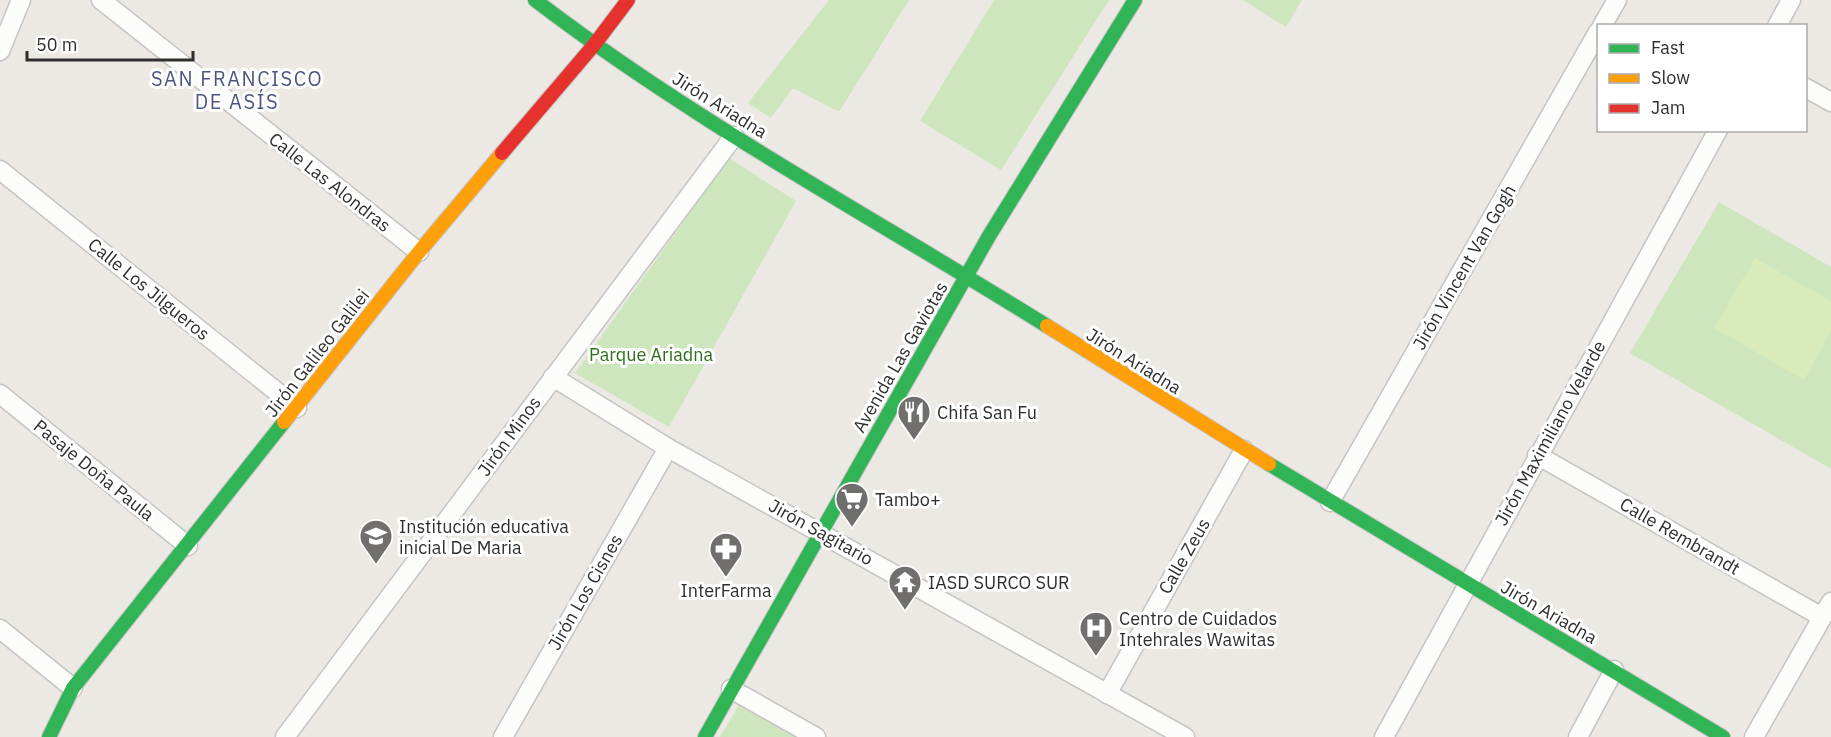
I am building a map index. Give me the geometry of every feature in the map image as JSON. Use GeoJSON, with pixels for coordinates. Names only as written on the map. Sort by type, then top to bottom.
{"type":"FeatureCollection","features":[{"type":"Feature","properties":{"kind":"street"},"geometry":{"type":"LineString","coordinates":[[0,51],[21,0]]}},
{"type":"Feature","properties":{"kind":"street","name":"Calle Las Alondras"},"geometry":{"type":"LineString","coordinates":[[101,0],[419,252]]}},
{"type":"Feature","properties":{"kind":"street","name":"Jirón Ariadna"},"geometry":{"type":"LineString","coordinates":[[535,0],[594,45],[734,136],[967,276],[1244,450],[1466,585],[1614,670],[1723,737]]}},
{"type":"Feature","properties":{"kind":"street","name":"Jirón Galileo Galilei"},"geometry":{"type":"LineString","coordinates":[[49,737],[73,688],[188,546],[419,252],[594,45],[627,0]]}},
{"type":"Feature","properties":{"kind":"street","name":"Avenida Las Gaviotas"},"geometry":{"type":"LineString","coordinates":[[705,737],[989,236],[1135,0]]}},
{"type":"Feature","properties":{"kind":"street"},"geometry":{"type":"LineString","coordinates":[[1603,24],[1617,0]]}},
{"type":"Feature","properties":{"kind":"street"},"geometry":{"type":"LineString","coordinates":[[1778,24],[1791,0]]}},
{"type":"Feature","properties":{"kind":"street","name":"Jirón Vincent Van Gogh"},"geometry":{"type":"LineString","coordinates":[[1330,502],[1597,35]]}},
{"type":"Feature","properties":{"kind":"street"},"geometry":{"type":"LineString","coordinates":[[1807,89],[1831,102]]}},
{"type":"Feature","properties":{"kind":"street","name":"Jirón Maximiliano Velarde"},"geometry":{"type":"LineString","coordinates":[[1384,737],[1717,132]]}},
{"type":"Feature","properties":{"kind":"street","name":"Jirón Minos"},"geometry":{"type":"LineString","coordinates":[[285,737],[734,136]]}},
{"type":"Feature","properties":{"kind":"street","name":"Calle Los Jilgueros"},"geometry":{"type":"LineString","coordinates":[[0,170],[297,408]]}},
{"type":"Feature","properties":{"kind":"street","name":"Jirón Sagitario"},"geometry":{"type":"LineString","coordinates":[[553,377],[668,448],[822,532],[1185,737]]}},
{"type":"Feature","properties":{"kind":"street","name":"Pasaje Doña Paula"},"geometry":{"type":"LineString","coordinates":[[0,394],[188,546]]}},
{"type":"Feature","properties":{"kind":"street","name":"Jirón Los Cisnes"},"geometry":{"type":"LineString","coordinates":[[503,737],[668,448]]}},
{"type":"Feature","properties":{"kind":"street","name":"Calle Zeus"},"geometry":{"type":"LineString","coordinates":[[1107,694],[1244,450]]}},
{"type":"Feature","properties":{"kind":"street","name":"Calle Rembrandt"},"geometry":{"type":"LineString","coordinates":[[1538,455],[1827,609]]}},
{"type":"Feature","properties":{"kind":"street"},"geometry":{"type":"LineString","coordinates":[[1754,737],[1827,609]]}},
{"type":"Feature","properties":{"kind":"street"},"geometry":{"type":"LineString","coordinates":[[0,629],[73,688]]}},
{"type":"Feature","properties":{"kind":"street"},"geometry":{"type":"LineString","coordinates":[[1578,737],[1614,670]]}},
{"type":"Feature","properties":{"kind":"street"},"geometry":{"type":"LineString","coordinates":[[731,689],[816,737]]}},
{"type":"Feature","properties":{"kind":"green space"},"geometry":{"type":"Polygon","coordinates":[[[829,0],[909,0],[839,112],[793,88],[771,118],[748,103],[829,0]]]}},
{"type":"Feature","properties":{"kind":"green space"},"geometry":{"type":"Polygon","coordinates":[[[994,0],[1109,0],[1001,170],[920,121],[994,0]]]}},
{"type":"Feature","properties":{"kind":"green space"},"geometry":{"type":"Polygon","coordinates":[[[1243,0],[1302,0],[1286,27],[1243,0]]]}},
{"type":"Feature","properties":{"kind":"green space","name":"Parque Ariadna"},"geometry":{"type":"Polygon","coordinates":[[[729,158],[796,201],[669,427],[575,373],[729,158]]]}},
{"type":"Feature","properties":{"kind":"green space"},"geometry":{"type":"Polygon","coordinates":[[[1719,202],[1831,267],[1831,469],[1630,353],[1719,202]]]}},
{"type":"Feature","properties":{"kind":"green space"},"geometry":{"type":"Polygon","coordinates":[[[1755,258],[1831,301],[1831,331],[1804,380],[1714,328],[1755,258]]]}},
{"type":"Feature","properties":{"kind":"green space"},"geometry":{"type":"Polygon","coordinates":[[[740,703],[801,737],[720,737],[740,703]]]}},
{"type":"Feature","properties":{"kind":"traffic: fast"},"geometry":{"type":"LineString","coordinates":[[535,0],[596,45],[723,129],[1047,326]]}},
{"type":"Feature","properties":{"kind":"traffic: fast"},"geometry":{"type":"LineString","coordinates":[[705,737],[989,236],[1135,0]]}},
{"type":"Feature","properties":{"kind":"traffic: fast"},"geometry":{"type":"LineString","coordinates":[[49,737],[73,688],[284,422]]}},
{"type":"Feature","properties":{"kind":"traffic: fast"},"geometry":{"type":"LineString","coordinates":[[1269,464],[1723,737]]}},
{"type":"Feature","properties":{"kind":"traffic: slow"},"geometry":{"type":"LineString","coordinates":[[284,422],[419,252],[502,153]]}},
{"type":"Feature","properties":{"kind":"traffic: slow"},"geometry":{"type":"LineString","coordinates":[[1047,326],[1269,464]]}},
{"type":"Feature","properties":{"kind":"traffic: jam"},"geometry":{"type":"LineString","coordinates":[[502,153],[594,45],[628,0]]}},
{"type":"Feature","properties":{"kind":"place","name":"Chifa San Fu"},"geometry":{"type":"Point","coordinates":[914,441]}},
{"type":"Feature","properties":{"kind":"place","name":"Tambo+"},"geometry":{"type":"Point","coordinates":[852,528]}},
{"type":"Feature","properties":{"kind":"place","name":"Institución educativa inicial De Maria"},"geometry":{"type":"Point","coordinates":[376,565]}},
{"type":"Feature","properties":{"kind":"place","name":"InterFarma"},"geometry":{"type":"Point","coordinates":[726,578]}},
{"type":"Feature","properties":{"kind":"place","name":"IASD SURCO SUR"},"geometry":{"type":"Point","coordinates":[905,611]}},
{"type":"Feature","properties":{"kind":"place","name":"Centro de Cuidados Intehrales Wawitas"},"geometry":{"type":"Point","coordinates":[1096,657]}},
{"type":"Feature","properties":{"kind":"district","name":"SAN FRANCISCO DE ASÍS"},"geometry":{"type":"Point","coordinates":[237,90]}}]}
